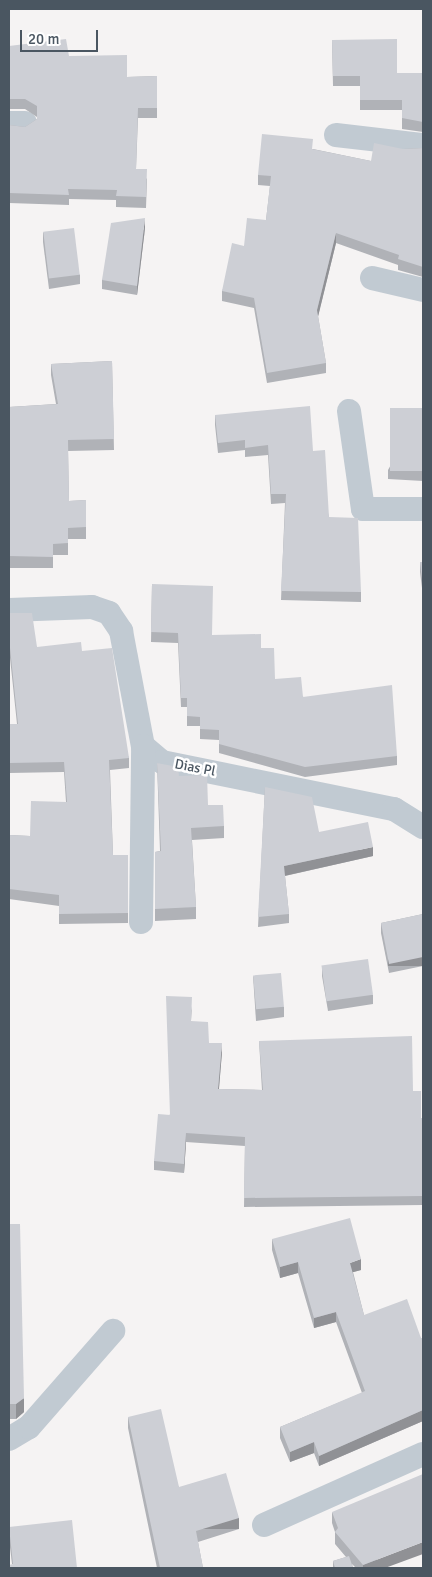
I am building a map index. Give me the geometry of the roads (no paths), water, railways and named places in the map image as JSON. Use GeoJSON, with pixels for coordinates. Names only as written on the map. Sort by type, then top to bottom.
{"type":"FeatureCollection","features":[{"type":"Feature","properties":{"kind":"street"},"geometry":{"type":"LineString","coordinates":[[336,135],[423,145]]}},
{"type":"Feature","properties":{"kind":"street"},"geometry":{"type":"LineString","coordinates":[[372,278],[423,290]]}},
{"type":"Feature","properties":{"kind":"street"},"geometry":{"type":"LineString","coordinates":[[349,411],[363,509],[423,509]]}},
{"type":"Feature","properties":{"kind":"street"},"geometry":{"type":"LineString","coordinates":[[9,610],[92,607],[109,613],[121,631],[143,746],[141,922]]}},
{"type":"Feature","properties":{"kind":"street","name":"Dias Pl"},"geometry":{"type":"LineString","coordinates":[[143,746],[162,762],[394,809],[423,827]]}},
{"type":"Feature","properties":{"kind":"street"},"geometry":{"type":"LineString","coordinates":[[9,1439],[29,1427],[113,1331]]}},
{"type":"Feature","properties":{"kind":"street"},"geometry":{"type":"LineString","coordinates":[[264,1525],[423,1454]]}}]}
